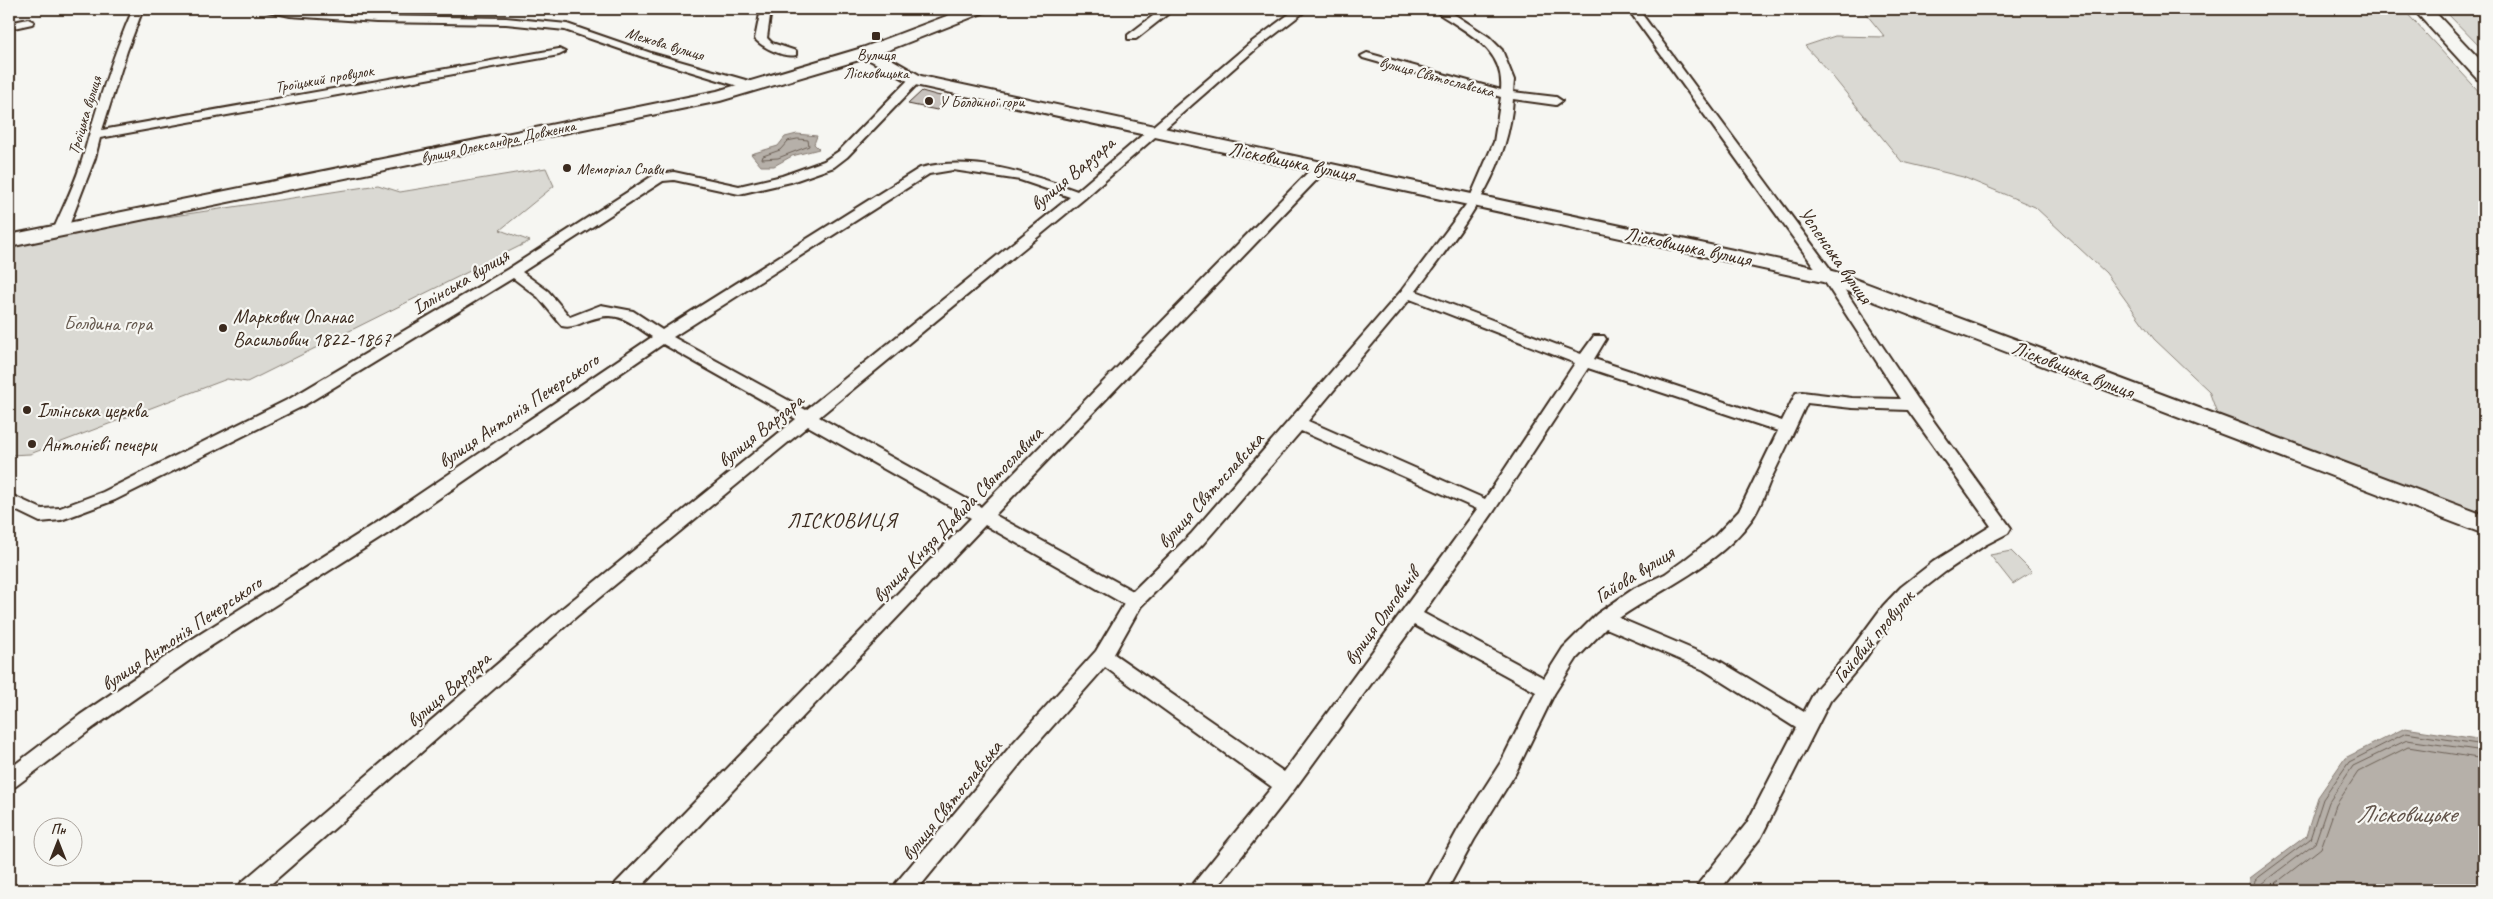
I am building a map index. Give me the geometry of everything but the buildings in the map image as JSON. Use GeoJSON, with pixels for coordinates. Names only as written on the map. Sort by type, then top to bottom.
{"type":"FeatureCollection","features":[{"type":"Feature","properties":{"kind":"main road","name":"вулиця Олександра Довженка"},"geometry":{"type":"LineString","coordinates":[[9,241],[720,96],[868,52],[979,9]]}},
{"type":"Feature","properties":{"kind":"main road"},"geometry":{"type":"LineString","coordinates":[[2422,9],[2484,75]]}},
{"type":"Feature","properties":{"kind":"main road","name":"Лісковицька вулиця"},"geometry":{"type":"LineString","coordinates":[[868,52],[915,80],[1322,167],[1474,202],[1830,277],[2484,525]]}},
{"type":"Feature","properties":{"kind":"street","name":"Троїцька вулиця"},"geometry":{"type":"LineString","coordinates":[[60,231],[89,158],[94,135],[121,51],[138,9]]}},
{"type":"Feature","properties":{"kind":"street","name":"Межова вулиця"},"geometry":{"type":"LineString","coordinates":[[271,9],[290,13],[376,19],[506,21],[567,28],[647,55],[752,86]]}},
{"type":"Feature","properties":{"kind":"street"},"geometry":{"type":"LineString","coordinates":[[766,9],[761,39],[768,45],[792,53]]}},
{"type":"Feature","properties":{"kind":"street"},"geometry":{"type":"LineString","coordinates":[[1132,37],[1169,9]]}},
{"type":"Feature","properties":{"kind":"street","name":"вулиця Варзара"},"geometry":{"type":"LineString","coordinates":[[249,890],[571,611],[1079,196],[1253,46],[1303,9]]}},
{"type":"Feature","properties":{"kind":"street","name":"вулиця Святославська"},"geometry":{"type":"LineString","coordinates":[[904,890],[1021,748],[1103,656],[1135,601],[1197,539],[1298,423],[1407,293],[1474,202],[1500,142],[1508,80],[1498,52],[1485,39],[1439,9]]}},
{"type":"Feature","properties":{"kind":"street","name":"Успенська вулиця"},"geometry":{"type":"LineString","coordinates":[[1633,9],[1830,277],[1914,405],[2002,528]]}},
{"type":"Feature","properties":{"kind":"street"},"geometry":{"type":"LineString","coordinates":[[9,26],[28,22]]}},
{"type":"Feature","properties":{"kind":"street","name":"Троїцький провулок"},"geometry":{"type":"LineString","coordinates":[[94,135],[559,52]]}},
{"type":"Feature","properties":{"kind":"street","name":"вулиця Святославська"},"geometry":{"type":"LineString","coordinates":[[1367,56],[1507,95],[1556,101]]}},
{"type":"Feature","properties":{"kind":"street","name":"Іллінська вулиця"},"geometry":{"type":"LineString","coordinates":[[9,500],[40,516],[61,514],[109,496],[297,402],[513,272],[659,178],[674,176],[727,189],[740,190],[786,179],[829,164],[843,154],[915,80]]}},
{"type":"Feature","properties":{"kind":"street","name":"вулиця Антонія Печерського"},"geometry":{"type":"LineString","coordinates":[[9,780],[87,721],[185,654],[384,527],[662,337],[925,171],[953,166],[1022,176],[1079,196]]}},
{"type":"Feature","properties":{"kind":"street","name":"вулиця Князя Давида Святославича"},"geometry":{"type":"LineString","coordinates":[[624,890],[986,516],[1217,273],[1322,167]]}},
{"type":"Feature","properties":{"kind":"street"},"geometry":{"type":"LineString","coordinates":[[513,272],[543,294],[567,323],[601,310],[628,314],[662,337],[986,516],[1135,601]]}},
{"type":"Feature","properties":{"kind":"street"},"geometry":{"type":"LineString","coordinates":[[1407,293],[1587,362],[1788,429]]}},
{"type":"Feature","properties":{"kind":"street","name":"вулиця Ольговичів"},"geometry":{"type":"LineString","coordinates":[[1202,890],[1286,784],[1411,615],[1488,507],[1600,340]]}},
{"type":"Feature","properties":{"kind":"street","name":"Гайова вулиця"},"geometry":{"type":"LineString","coordinates":[[1436,890],[1467,833],[1508,768],[1547,689],[1570,653],[1603,620],[1641,593],[1672,579],[1722,542],[1746,515],[1802,397],[1852,403],[1914,405]]}},
{"type":"Feature","properties":{"kind":"street"},"geometry":{"type":"LineString","coordinates":[[1298,423],[1488,507]]}},
{"type":"Feature","properties":{"kind":"street","name":"Гайовий провулок"},"geometry":{"type":"LineString","coordinates":[[1707,890],[1754,830],[1805,734],[1806,724],[1823,694],[1852,661],[1889,612],[1907,592],[1956,555],[2002,528]]}},
{"type":"Feature","properties":{"kind":"street"},"geometry":{"type":"LineString","coordinates":[[1411,615],[1547,689]]}},
{"type":"Feature","properties":{"kind":"street"},"geometry":{"type":"LineString","coordinates":[[1603,620],[1711,665],[1806,724]]}},
{"type":"Feature","properties":{"kind":"street"},"geometry":{"type":"LineString","coordinates":[[1103,656],[1286,784]]}},
{"type":"Feature","properties":{"kind":"green space"},"geometry":{"type":"Polygon","coordinates":[[[1862,9],[2403,9],[2484,97],[2484,516],[2218,416],[2209,391],[2154,339],[2106,273],[2035,207],[1963,177],[1902,162],[1829,72],[1805,46],[1835,36],[1885,37],[1862,9]]]}},
{"type":"Feature","properties":{"kind":"green space"},"geometry":{"type":"Polygon","coordinates":[[[2443,9],[2484,9],[2484,51],[2443,9]]]}},
{"type":"Feature","properties":{"kind":"green space","name":"Болдина гора"},"geometry":{"type":"Polygon","coordinates":[[[546,168],[554,186],[500,230],[530,241],[247,382],[227,379],[30,454],[9,455],[9,247],[121,224],[378,185],[400,192],[546,168]]]}},
{"type":"Feature","properties":{"kind":"green space"},"geometry":{"type":"Polygon","coordinates":[[[2011,551],[2032,572],[2013,584],[1990,555],[2011,551]]]}},
{"type":"Feature","properties":{"kind":"water"},"geometry":{"type":"Polygon","coordinates":[[[797,134],[817,136],[814,144],[819,149],[792,156],[774,166],[761,166],[751,154],[778,146],[785,137],[797,134]]]}},
{"type":"Feature","properties":{"kind":"water","name":"Лісковицьке"},"geometry":{"type":"Polygon","coordinates":[[[2405,728],[2484,740],[2484,890],[2248,890],[2250,878],[2306,836],[2318,797],[2345,758],[2405,728]]]}},
{"type":"Feature","properties":{"kind":"place","name":"Вулиця Лісковицька"},"geometry":{"type":"Point","coordinates":[876,36]}},
{"type":"Feature","properties":{"kind":"place","name":"У Болдиної гори"},"geometry":{"type":"Point","coordinates":[929,101]}},
{"type":"Feature","properties":{"kind":"place","name":"Меморіал Слави"},"geometry":{"type":"Point","coordinates":[567,168]}},
{"type":"Feature","properties":{"kind":"place","name":"Маркович Опанас Васильович 1822-1867"},"geometry":{"type":"Point","coordinates":[223,328]}},
{"type":"Feature","properties":{"kind":"place","name":"Іллінська церква"},"geometry":{"type":"Point","coordinates":[27,410]}},
{"type":"Feature","properties":{"kind":"place","name":"Антонієві печери"},"geometry":{"type":"Point","coordinates":[32,444]}},
{"type":"Feature","properties":{"kind":"district","name":"ЛІСКОВИЦЯ"},"geometry":{"type":"Point","coordinates":[842,520]}}]}
